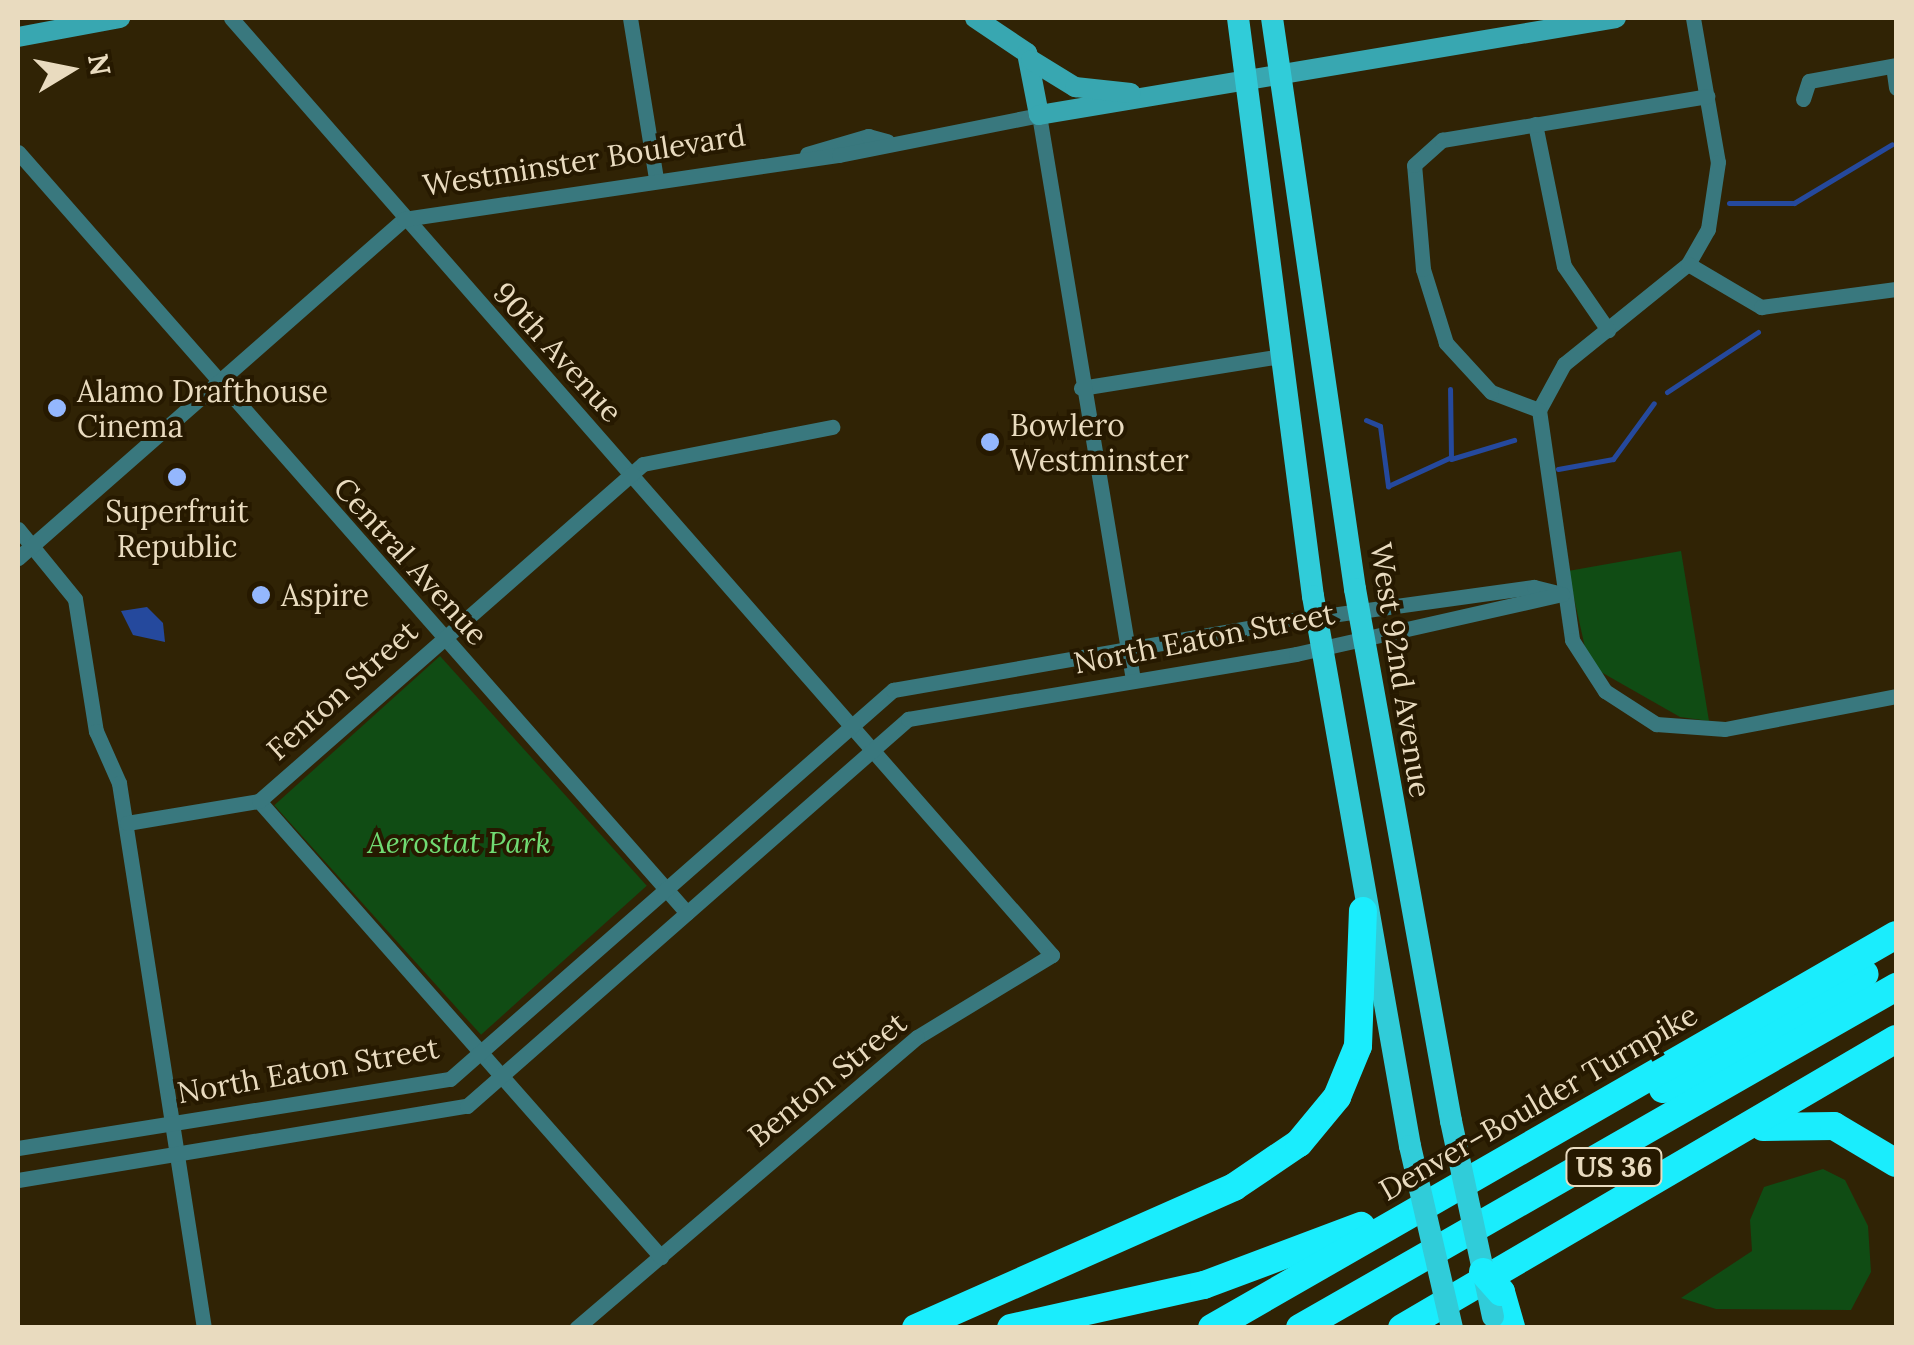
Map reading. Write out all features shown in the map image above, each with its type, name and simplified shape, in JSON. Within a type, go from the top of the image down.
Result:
[{"type":"highway","points":[[916,1328],[1234,1187],[1299,1144],[1336,1097],[1358,1046],[1363,911]]},
{"type":"highway","name":"Denver–Boulder Turnpike","points":[[1212,1328],[1896,934]]},
{"type":"highway","points":[[1244,1328],[1896,956]]},
{"type":"highway","points":[[1300,1328],[1896,988]]},
{"type":"highway","name":"US 36","points":[[1331,1328],[1896,1006]]},
{"type":"highway","points":[[1402,1328],[1742,1133],[1896,1039]]},
{"type":"highway","points":[[1742,1133],[1820,1123],[1896,1163]]},
{"type":"highway","points":[[1012,1328],[1267,1264],[1525,1147]]},
{"type":"main road","points":[[1238,18],[1280,356],[1363,911],[1410,1146],[1452,1328]]},
{"type":"main road","name":"West 92nd Avenue","points":[[1272,18],[1364,625],[1450,1122],[1497,1307]]},
{"type":"street","points":[[18,36],[120,18]]},
{"type":"street","name":"90th Avenue","points":[[232,18],[404,219],[872,744]]},
{"type":"street","points":[[630,18],[656,178]]},
{"type":"street","points":[[975,18],[1075,87],[1162,96]]},
{"type":"street","points":[[1039,116],[1282,78],[1616,18]]},
{"type":"street","points":[[1693,18],[1718,194],[1688,264],[1554,376],[1539,410],[1562,594],[1592,676],[1656,724],[1725,729],[1896,696]]},
{"type":"street","points":[[1031,60],[1133,680]]},
{"type":"street","points":[[1804,99],[1809,81],[1895,66],[1896,88]]},
{"type":"street","points":[[1539,410],[1491,392],[1446,343],[1423,269],[1414,164],[1442,140],[1706,96]]},
{"type":"street","name":"Westminster Boulevard","points":[[18,558],[34,548],[404,219],[807,154],[868,136],[887,141],[1039,116]]},
{"type":"street","points":[[1535,124],[1564,266],[1608,330]]},
{"type":"street","name":"Central Avenue","points":[[18,152],[687,914]]},
{"type":"street","points":[[1688,264],[1761,306],[1896,289]]},
{"type":"street","points":[[1082,388],[1280,356]]},
{"type":"street","name":"Fenton Street","points":[[128,823],[259,801],[630,474],[661,456],[832,427]]},
{"type":"street","points":[[18,530],[74,599],[96,732],[128,823],[181,1152],[204,1328]]},
{"type":"street","name":"North Eaton Street","points":[[18,1148],[441,1082],[665,887],[848,720],[905,687],[1128,645],[1319,632],[1534,588],[1562,594]]},
{"type":"street","name":"North Eaton Street","points":[[18,1180],[448,1112],[500,1078],[872,744],[908,720],[1133,680],[1319,632]]},
{"type":"street","name":"Benton Street","points":[[576,1328],[917,1038],[1052,955],[872,744]]},
{"type":"street","points":[[259,801],[660,1257]]},
{"type":"green space","points":[[1681,551],[1709,721],[1680,717],[1601,672],[1586,652],[1568,571]]},
{"type":"green space","name":"Aerostat Park","points":[[440,656],[647,886],[481,1035],[274,805]]},
{"type":"green space","points":[[1823,1169],[1845,1180],[1868,1226],[1871,1272],[1851,1310],[1716,1309],[1681,1298],[1752,1251],[1750,1220],[1764,1187]]},
{"type":"water","points":[[147,607],[163,623],[165,642],[133,635],[121,611]]},
{"type":"waterway","points":[[1729,203],[1794,203],[1892,144]]},
{"type":"waterway","points":[[1667,392],[1758,332]]},
{"type":"waterway","points":[[1366,420],[1380,426],[1388,486],[1451,457],[1450,389]]},
{"type":"waterway","points":[[1558,469],[1613,459],[1654,403]]},
{"type":"waterway","points":[[1451,459],[1514,440]]},
{"type":"place","name":"Alamo Drafthouse Cinema","points":[[57,408]]},
{"type":"place","name":"Bowlero Westminster","points":[[990,442]]},
{"type":"place","name":"Superfruit Republic","points":[[177,477]]},
{"type":"place","name":"Aspire","points":[[261,595]]}]
